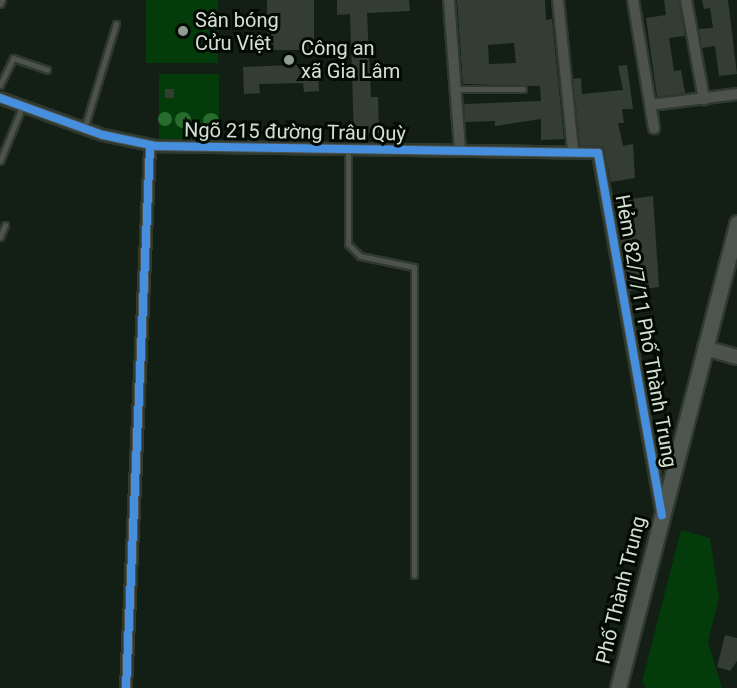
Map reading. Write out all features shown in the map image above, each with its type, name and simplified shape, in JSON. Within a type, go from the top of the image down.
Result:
[{"type":"main road","name":"Phố Thành Trung","points":[[618,688],[737,223]]},
{"type":"street","points":[[449,0],[460,150]]},
{"type":"street","points":[[558,0],[573,151]]},
{"type":"street","points":[[633,0],[654,128]]},
{"type":"street","points":[[686,0],[704,99]]},
{"type":"street","points":[[651,105],[737,94]]},
{"type":"street","name":"Ngõ 215 đường Trâu Quỳ","points":[[0,98],[84,129],[150,146],[598,153]]},
{"type":"street","points":[[126,688],[150,146]]},
{"type":"street","name":"Hẻm 82/7/11 Phố Thành Trung","points":[[598,153],[662,515]]},
{"type":"street","points":[[705,348],[737,357]]},
{"type":"lane","points":[[84,129],[116,24]]},
{"type":"lane","points":[[0,85],[13,58],[46,70]]},
{"type":"lane","points":[[455,89],[523,89]]},
{"type":"lane","points":[[0,161],[22,107]]},
{"type":"lane","points":[[348,149],[348,244],[360,256],[414,267],[414,575]]},
{"type":"lane","points":[[0,237],[4,225]]},
{"type":"shaded area","name":"Sân bóng Cửu Việt","points":[[146,0],[218,0],[218,63],[146,63]]},
{"type":"shaded area","points":[[159,74],[219,74],[219,140],[159,140]]},
{"type":"shaded area","points":[[162,112],[168,112],[172,119],[168,126],[162,126],[158,122],[158,116]]},
{"type":"shaded area","points":[[180,112],[186,112],[191,120],[189,126],[180,128],[175,123],[175,117]]},
{"type":"shaded area","points":[[208,113],[214,113],[219,121],[217,127],[208,129],[203,124],[203,118]]},
{"type":"shaded area","points":[[681,530],[710,538],[719,597],[708,642],[722,688],[646,688],[642,682]]},
{"type":"building","points":[[267,0],[314,0],[314,50],[267,50]]},
{"type":"building","points":[[337,0],[409,0],[410,11],[367,13],[371,97],[378,97],[379,133],[354,134],[350,14],[337,15]]},
{"type":"building","points":[[457,0],[545,0],[546,20],[552,19],[564,139],[541,140],[541,119],[495,126],[495,121],[465,122],[464,104],[541,101],[540,86],[463,84]],"holes":[[[514,43],[516,63],[489,64],[488,45]]]},
{"type":"building","points":[[664,0],[679,0],[685,36],[669,38],[674,71],[681,70],[685,93],[657,97],[646,18],[666,15]]},
{"type":"building","points":[[702,0],[728,0],[737,74],[719,76],[715,46],[702,48],[699,29],[713,28],[710,8],[704,9]]},
{"type":"building","points":[[318,64],[319,91],[304,92],[303,83],[259,84],[260,93],[244,94],[243,67]]},
{"type":"building","points":[[627,65],[633,109],[622,109],[624,123],[618,123],[623,146],[633,144],[635,178],[611,182],[604,148],[580,145],[573,79],[581,78],[582,94],[623,90],[618,66]]},
{"type":"building","points":[[165,89],[174,89],[174,98],[165,98]]},
{"type":"building","points":[[653,196],[659,287],[630,291],[614,201]]},
{"type":"building","points":[[725,635],[737,638],[737,661],[730,671],[717,667]]},
{"type":"cycle path","points":[[0,98],[103,135],[155,146],[598,153],[662,515]]},
{"type":"cycle path","points":[[126,688],[150,146]]},
{"type":"place","name":"Sân bóng Cửu Việt","points":[[183,31]]},
{"type":"place","name":"Công an xã Gia Lâm","points":[[289,60]]}]
